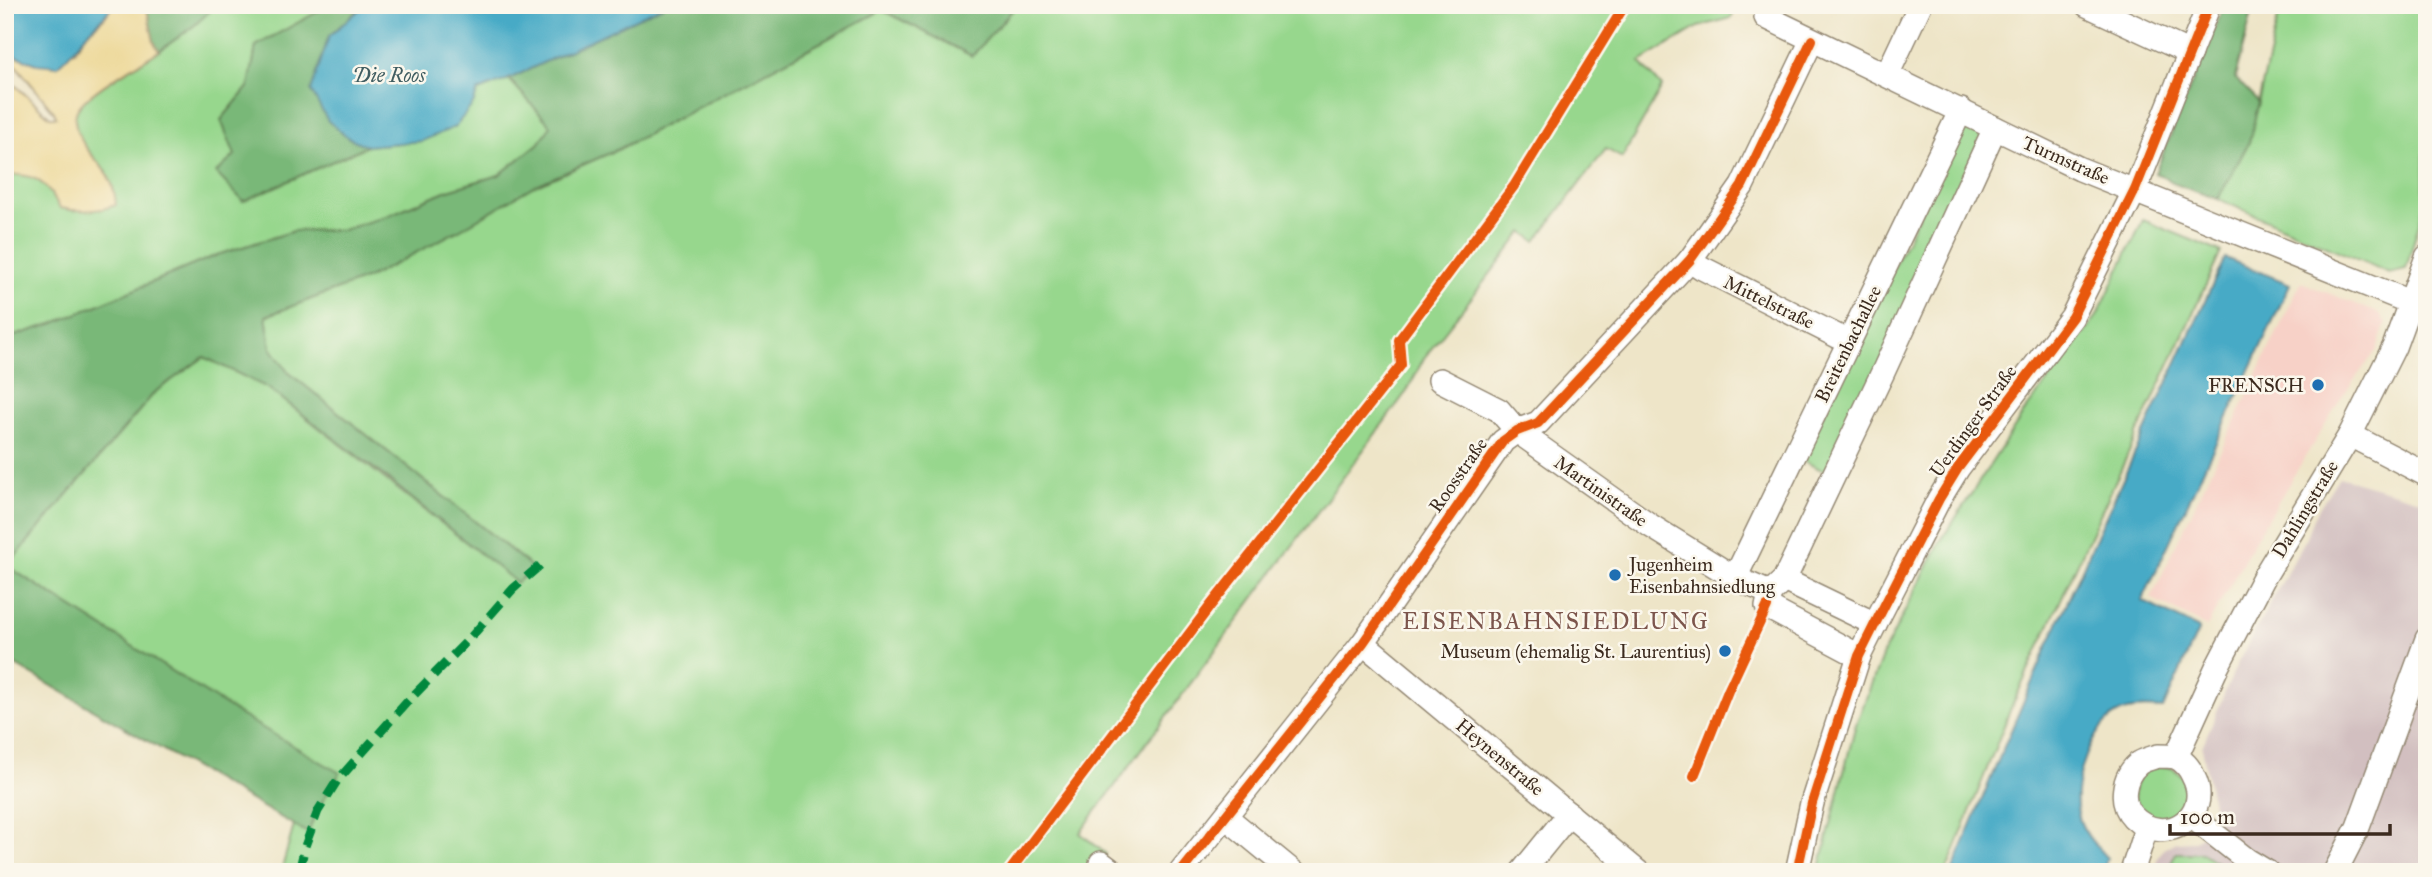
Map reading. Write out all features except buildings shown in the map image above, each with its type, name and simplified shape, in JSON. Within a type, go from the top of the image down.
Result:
[{"type":"street","points":[[1887,75],[1920,5]]},
{"type":"street","points":[[2087,5],[2190,53]]},
{"type":"street","name":"Uerdinger Straße","points":[[1797,872],[1812,803],[1860,656],[1875,624],[1939,499],[1958,468],[2071,317],[2135,190],[2209,5]]},
{"type":"street","name":"Turmstraße","points":[[1766,17],[2080,169],[2412,303]]},
{"type":"street","name":"Roosstraße","points":[[1181,872],[1363,643],[1503,441],[1517,431],[1538,423],[1690,260],[1742,186],[1812,40]]},
{"type":"street","name":"Breitenbachallee","points":[[1735,578],[1961,110]]},
{"type":"street","points":[[1774,593],[1884,370],[1995,128]]},
{"type":"street","name":"Dahlingstraße","points":[[2176,757],[2217,667],[2264,577],[2350,435],[2394,347],[2427,257]]},
{"type":"street","name":"Mittelstraße","points":[[1690,260],[1850,342]]},
{"type":"street","name":"Martinistraße","points":[[1440,380],[1499,410],[1517,431],[1651,526],[1735,578],[1875,624]]},
{"type":"street","points":[[2350,435],[2427,475]]},
{"type":"street","name":"Martinistraße","points":[[1774,593],[1860,656]]},
{"type":"street","points":[[2335,872],[2358,827],[2427,639]]},
{"type":"street","name":"Heynenstraße","points":[[1363,643],[1638,872]]},
{"type":"street","points":[[2158,756],[2176,757],[2189,768],[2197,782],[2199,795],[2191,816],[2176,828],[2161,831],[2146,828],[2131,815],[2124,797],[2126,780],[2139,764],[2158,756]]},
{"type":"street","points":[[1521,872],[1569,814]]},
{"type":"street","points":[[2191,816],[2247,860],[2267,872]]},
{"type":"street","points":[[1226,817],[1293,872]]},
{"type":"street","points":[[2132,872],[2146,828]]},
{"type":"shaded area","points":[[2301,282],[2380,314],[2386,323],[2376,351],[2343,395],[2257,536],[2207,627],[2151,598]]},
{"type":"shaded area","points":[[2339,477],[2427,502],[2427,872],[2153,872],[2159,855],[2166,847],[2176,842],[2195,841],[2209,830],[2215,817],[2202,747],[2236,666],[2304,542],[2314,516]]},
{"type":"green space","points":[[146,5],[216,5],[195,25],[159,51],[154,42]]},
{"type":"green space","points":[[216,5],[330,5],[256,46],[250,86],[221,120],[235,155],[243,201],[367,146],[422,141],[473,104],[478,91],[509,79],[552,126],[538,144],[499,175],[445,191],[387,216],[342,230],[294,231],[217,255],[55,323],[5,339],[5,175],[32,177],[50,191],[61,208],[75,211],[107,172],[84,145],[76,129],[76,113],[80,105],[101,88],[176,39]]},
{"type":"green space","points":[[330,5],[354,5],[359,9],[329,36],[311,91],[349,138],[367,146],[243,201],[216,173],[235,155],[221,120],[249,86],[256,46]]},
{"type":"green space","points":[[665,5],[1017,5],[972,56],[882,10],[619,149],[532,187],[459,230],[370,277],[266,316],[271,348],[288,372],[533,568],[517,583],[388,479],[268,388],[204,357],[155,392],[7,566],[237,713],[340,773],[317,810],[308,833],[5,659],[5,339],[55,323],[217,255],[294,231],[343,230],[387,216],[445,191],[499,175],[538,144],[551,126],[509,79]]},
{"type":"green space","points":[[1017,5],[1737,5],[1731,18],[1698,27],[1640,62],[1662,87],[1622,158],[1606,149],[1536,241],[1523,232],[1424,358],[1407,391],[1080,833],[1106,854],[1094,872],[281,872],[294,825],[308,833],[317,810],[339,773],[237,713],[7,566],[155,392],[204,357],[268,388],[517,582],[532,567],[288,372],[271,348],[266,316],[370,277],[459,230],[532,187],[619,149],[882,10],[972,56]]},
{"type":"green space","points":[[2224,5],[2254,5],[2235,78],[2259,102],[2249,142],[2218,199],[2180,186],[2155,173]]},
{"type":"green space","points":[[2281,5],[2427,5],[2424,206],[2406,269],[2389,273],[2218,199],[2249,142]]},
{"type":"green space","points":[[1964,121],[1989,134],[1828,473],[1801,460]]},
{"type":"green space","points":[[2143,220],[2221,252],[2011,708],[1946,872],[1819,872],[1855,727],[1883,654],[1940,542],[2025,411],[2097,316]]},
{"type":"green space","points":[[2161,766],[2180,774],[2188,793],[2180,812],[2161,820],[2142,812],[2134,793],[2142,774]]},
{"type":"green space","points":[[2176,853],[2203,853],[2230,872],[2167,872]]},
{"type":"sand","points":[[113,5],[146,5],[154,42],[159,51],[100,88],[88,97],[76,113],[78,134],[108,176],[116,205],[89,211],[60,208],[39,181],[32,177],[5,175],[5,79],[50,117],[56,117],[5,52],[37,64],[75,51],[86,34],[105,17]]},
{"type":"water","points":[[5,5],[113,5],[57,66],[37,64],[5,52]]},
{"type":"water","name":"Die Roos","points":[[365,5],[665,5],[478,91],[473,104],[455,127],[422,141],[367,146],[349,138],[328,121],[311,91],[329,36]]},
{"type":"water","points":[[2225,258],[2290,284],[2142,601],[2199,629],[2163,709],[2130,710],[2111,718],[2096,736],[2084,762],[2078,789],[2078,813],[2085,832],[2107,858],[2103,872],[1952,872],[2119,487]]},
{"type":"marked path","points":[[299,872],[318,811],[337,781],[513,589],[546,560]]},
{"type":"cycle path","points":[[1009,872],[1211,605],[1401,365],[1399,340],[1514,186],[1625,5]]},
{"type":"cycle path","points":[[1797,872],[1812,803],[1859,656],[1939,499],[1958,468],[2072,317],[2135,190],[2209,5]]},
{"type":"cycle path","points":[[1181,872],[1363,643],[1503,441],[1517,431],[1538,423],[1690,260],[1742,186],[1812,40]]},
{"type":"cycle path","points":[[1694,776],[1728,691],[1767,607]]},
{"type":"place","name":"FRENSCH","points":[[2318,385]]},
{"type":"place","name":"Jugenheim Eisenbahnsiedlung","points":[[1615,575]]},
{"type":"place","name":"Museum (ehemalig St. Laurentius)","points":[[1725,651]]},
{"type":"district","name":"EISENBAHNSIEDLUNG","points":[[1556,621]]}]
